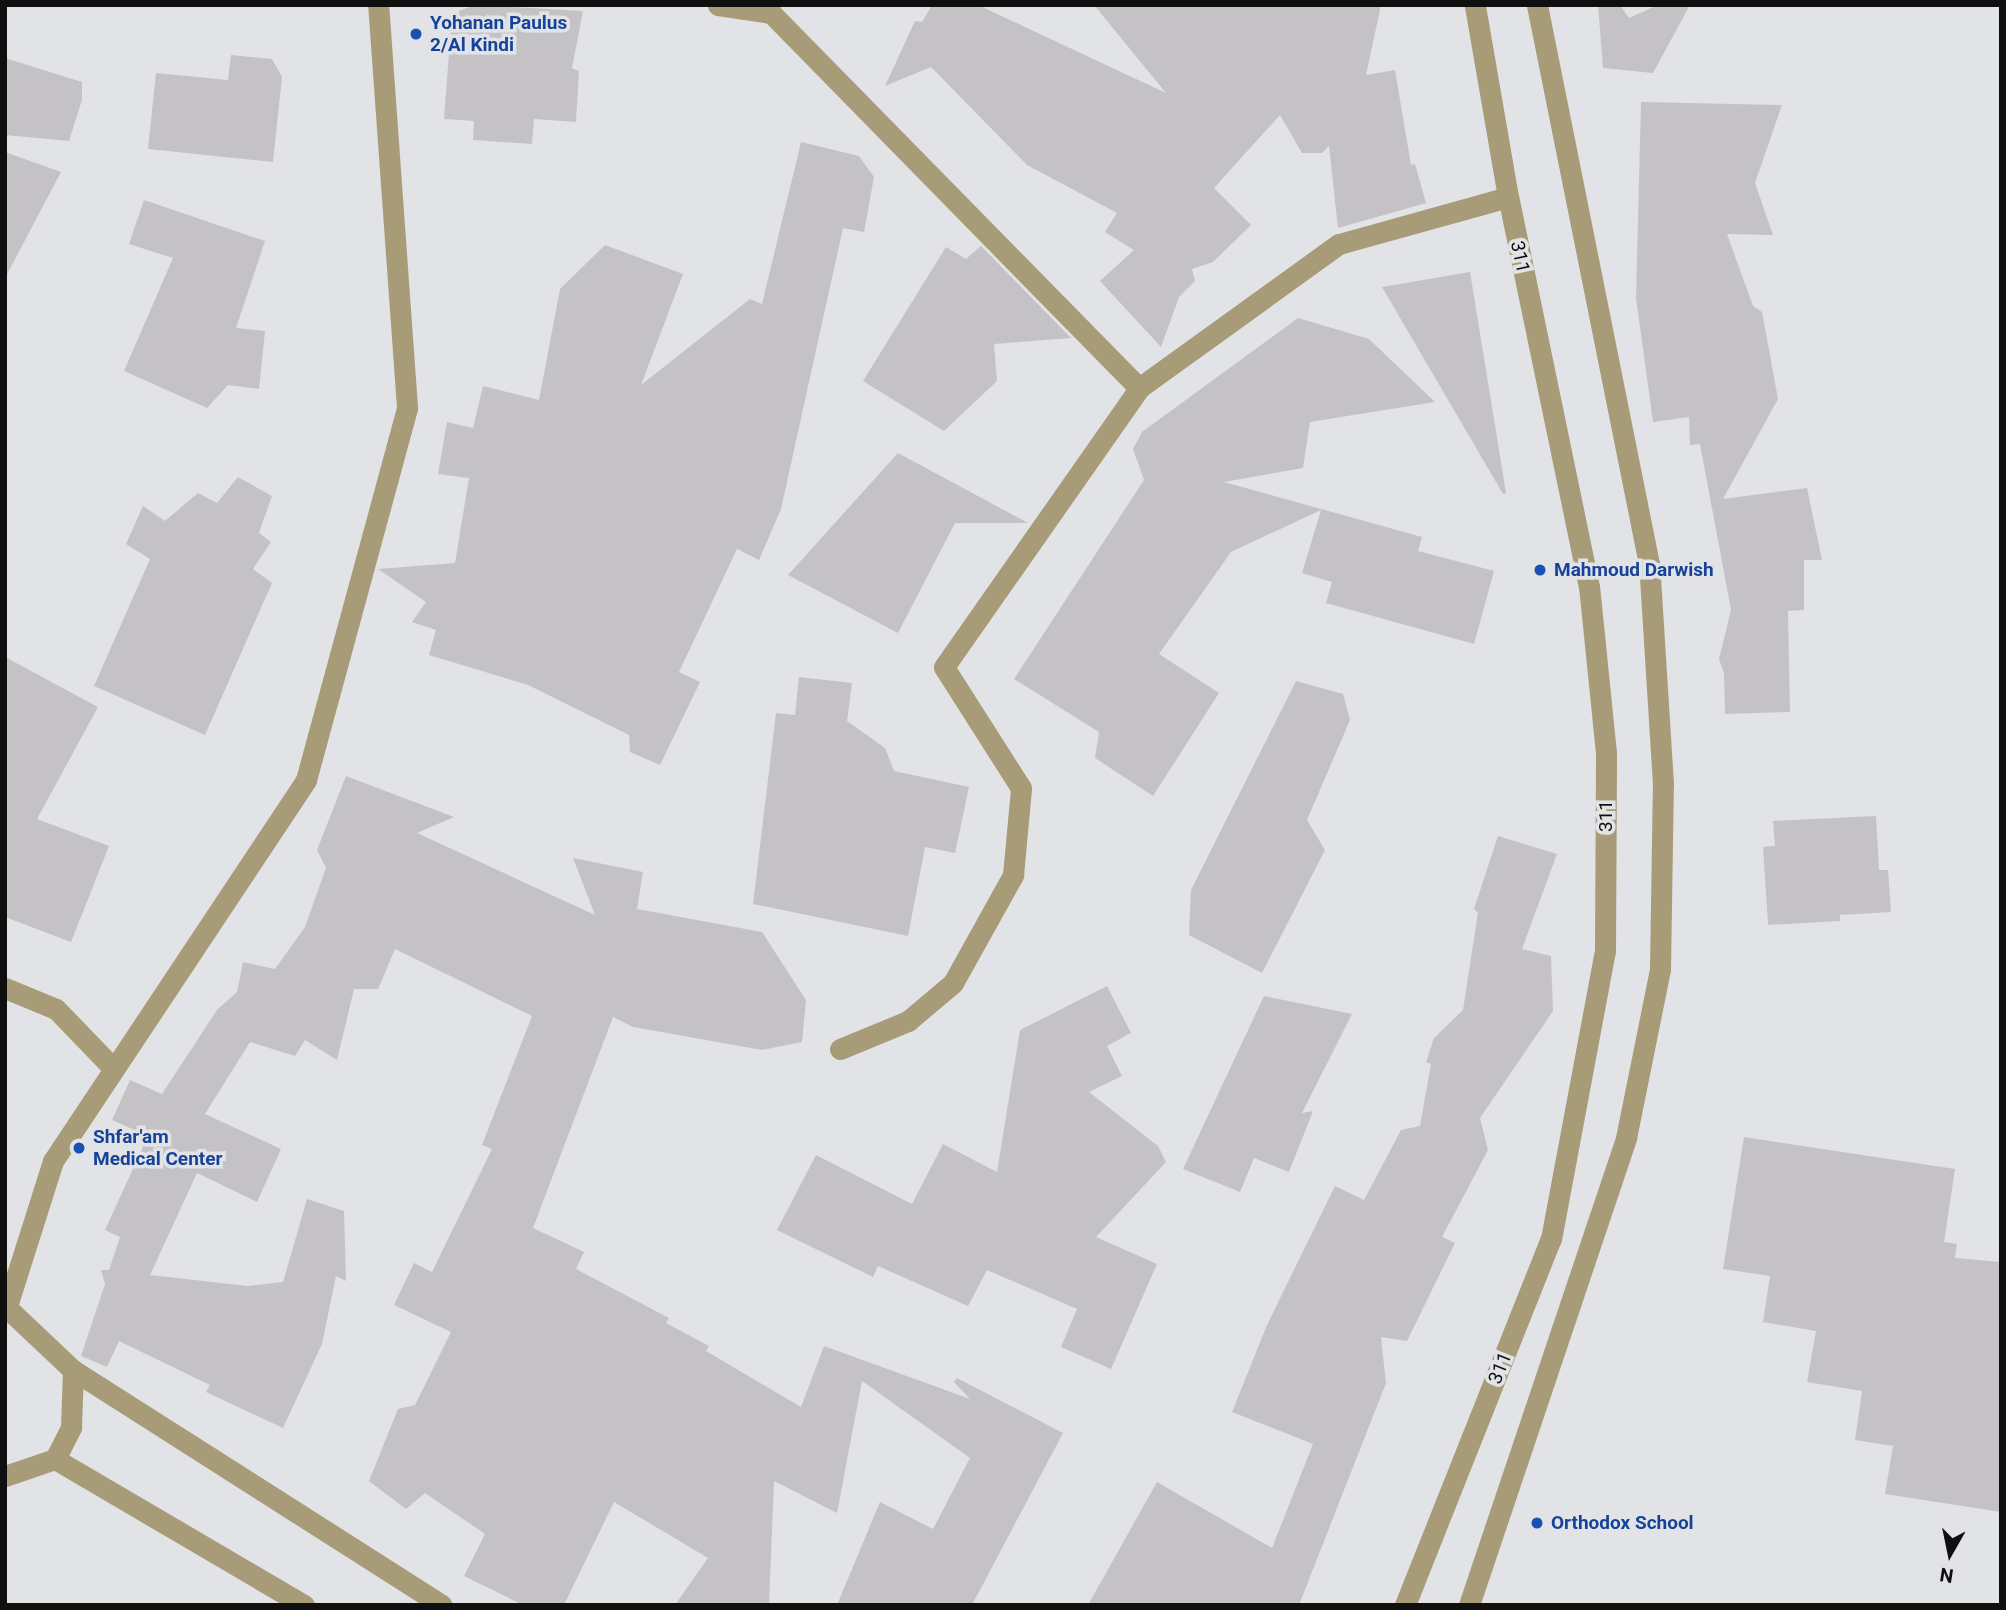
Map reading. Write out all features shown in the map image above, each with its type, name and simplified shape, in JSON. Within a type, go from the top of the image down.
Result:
[{"type":"street","points":[[378,5],[407,407],[306,780],[53,1161],[6,1306],[73,1370],[442,1605]]},
{"type":"street","points":[[718,5],[771,13],[1139,388]]},
{"type":"street","name":"311","points":[[1405,1605],[1552,1239],[1605,951],[1606,753],[1589,587],[1508,197],[1475,5]]},
{"type":"street","points":[[1469,1605],[1626,1138],[1660,969],[1663,784],[1649,564],[1537,5]]},
{"type":"street","points":[[840,1049],[908,1021],[953,983],[1013,875],[1021,788],[944,667],[1139,388],[1339,244],[1508,197]]},
{"type":"street","points":[[5,988],[56,1009],[113,1068]]},
{"type":"street","points":[[5,1476],[55,1459],[71,1427],[73,1370]]},
{"type":"street","points":[[55,1459],[304,1605]]},
{"type":"building","points":[[474,5],[583,11],[572,68],[579,71],[576,122],[534,119],[532,144],[473,140],[474,121],[444,119],[452,14]]},
{"type":"building","points":[[932,5],[978,5],[1166,93],[1094,5],[1381,5],[1366,75],[1395,70],[1411,165],[1415,164],[1426,203],[1338,228],[1329,146],[1322,153],[1302,153],[1280,115],[1214,188],[1251,225],[1213,262],[1192,269],[1195,281],[1179,297],[1161,347],[1100,281],[1134,250],[1105,232],[1117,213],[1027,165],[931,67],[885,86],[915,21],[922,22]]},
{"type":"building","points":[[1598,5],[1620,5],[1629,18],[1658,5],[1690,5],[1653,73],[1603,68]]},
{"type":"building","points":[[231,55],[272,59],[282,77],[273,162],[148,149],[156,73],[228,80]]},
{"type":"building","points":[[5,58],[82,82],[82,100],[69,141],[5,135]]},
{"type":"building","points":[[1641,102],[1782,105],[1755,183],[1773,235],[1727,234],[1753,306],[1762,312],[1778,399],[1723,499],[1807,488],[1822,560],[1804,560],[1804,610],[1788,611],[1790,712],[1725,714],[1724,673],[1719,659],[1731,610],[1700,444],[1690,445],[1689,417],[1653,422],[1636,298]]},
{"type":"building","points":[[801,142],[859,156],[874,177],[864,232],[843,228],[781,509],[759,560],[737,549],[679,672],[700,682],[660,765],[630,752],[629,735],[528,685],[429,655],[436,630],[412,622],[426,602],[378,569],[455,563],[469,478],[438,474],[447,422],[473,428],[483,386],[539,400],[560,289],[605,245],[683,274],[641,385],[750,299],[762,304]]},
{"type":"building","points":[[5,152],[61,172],[5,278]]},
{"type":"building","points":[[144,200],[265,241],[236,328],[265,331],[259,389],[228,385],[207,408],[124,371],[173,258],[129,244]]},
{"type":"building","points":[[981,246],[1071,338],[994,344],[997,381],[944,431],[863,381],[946,247],[966,259]]},
{"type":"building","points":[[1470,272],[1506,493],[1503,494],[1382,287]]},
{"type":"building","points":[[1298,318],[1369,339],[1435,402],[1310,422],[1303,468],[1224,482],[1422,537],[1418,551],[1494,571],[1474,644],[1326,603],[1332,582],[1302,573],[1321,510],[1231,552],[1159,654],[1219,693],[1153,796],[1095,758],[1099,732],[1014,679],[1144,480],[1133,449],[1142,432]]},
{"type":"building","points":[[898,453],[1028,523],[955,523],[898,633],[788,575]]},
{"type":"building","points":[[238,477],[272,496],[259,533],[271,542],[253,569],[272,583],[205,735],[94,686],[150,559],[126,544],[143,506],[165,521],[198,493],[217,503]]},
{"type":"building","points":[[5,657],[98,707],[37,819],[109,846],[71,942],[5,917]]},
{"type":"building","points":[[799,677],[852,683],[847,721],[885,748],[894,771],[969,787],[955,853],[925,847],[908,936],[753,904],[776,713],[795,715]]},
{"type":"building","points":[[1296,681],[1343,694],[1350,720],[1307,820],[1325,850],[1262,973],[1189,935],[1191,890]]},
{"type":"building","points":[[346,776],[454,817],[417,833],[595,915],[573,858],[643,872],[637,909],[762,932],[806,1000],[802,1042],[762,1050],[633,1027],[613,1017],[533,1228],[584,1252],[576,1269],[669,1318],[666,1323],[709,1346],[706,1351],[801,1407],[824,1346],[970,1399],[954,1382],[957,1378],[1063,1433],[972,1605],[837,1605],[880,1502],[933,1529],[970,1458],[862,1381],[837,1513],[774,1481],[769,1605],[675,1605],[708,1558],[614,1502],[564,1605],[523,1605],[464,1576],[485,1534],[425,1493],[406,1509],[369,1481],[398,1409],[415,1405],[451,1332],[394,1305],[414,1263],[432,1272],[492,1149],[482,1145],[532,1016],[395,949],[378,989],[354,989],[337,1060],[305,1040],[295,1056],[250,1042],[205,1114],[281,1149],[257,1202],[197,1173],[150,1275],[248,1286],[283,1282],[307,1199],[344,1211],[346,1281],[336,1276],[322,1344],[283,1428],[206,1392],[210,1385],[119,1341],[107,1367],[81,1356],[105,1284],[101,1270],[109,1270],[120,1237],[105,1230],[148,1136],[112,1120],[130,1080],[162,1094],[217,1010],[237,992],[243,962],[275,969],[305,927],[326,868],[317,850]]},
{"type":"building","points":[[1876,816],[1879,870],[1888,870],[1891,912],[1840,915],[1840,921],[1768,925],[1763,847],[1775,846],[1773,821]]},
{"type":"building","points":[[1498,836],[1557,854],[1522,949],[1551,956],[1553,1011],[1480,1118],[1488,1150],[1442,1237],[1455,1243],[1407,1341],[1381,1337],[1386,1383],[1299,1605],[1088,1605],[1157,1482],[1272,1548],[1313,1444],[1232,1412],[1267,1325],[1335,1186],[1364,1200],[1401,1130],[1420,1126],[1431,1064],[1426,1062],[1434,1038],[1463,1010],[1478,913],[1474,909]]},
{"type":"building","points":[[1107,986],[1131,1033],[1107,1046],[1122,1076],[1089,1092],[1158,1146],[1166,1162],[1096,1237],[1157,1264],[1111,1369],[1061,1347],[1077,1309],[987,1270],[968,1306],[878,1266],[873,1277],[777,1230],[816,1155],[912,1204],[943,1144],[997,1172],[1020,1030]]},
{"type":"building","points":[[1264,996],[1352,1014],[1302,1113],[1313,1111],[1289,1172],[1254,1158],[1240,1192],[1183,1169]]},
{"type":"building","points":[[1744,1137],[1955,1169],[1944,1242],[1957,1244],[1955,1258],[2001,1262],[2001,1512],[1885,1494],[1893,1446],[1855,1440],[1862,1391],[1807,1382],[1816,1331],[1763,1322],[1770,1276],[1723,1269]]},
{"type":"place","name":"Yohanan Paulus 2/Al Kindi","points":[[416,34]]},
{"type":"place","name":"Mahmoud Darwish","points":[[1540,570]]},
{"type":"place","name":"Shfar'am Medical Center","points":[[79,1148]]},
{"type":"place","name":"Orthodox School","points":[[1537,1523]]}]
